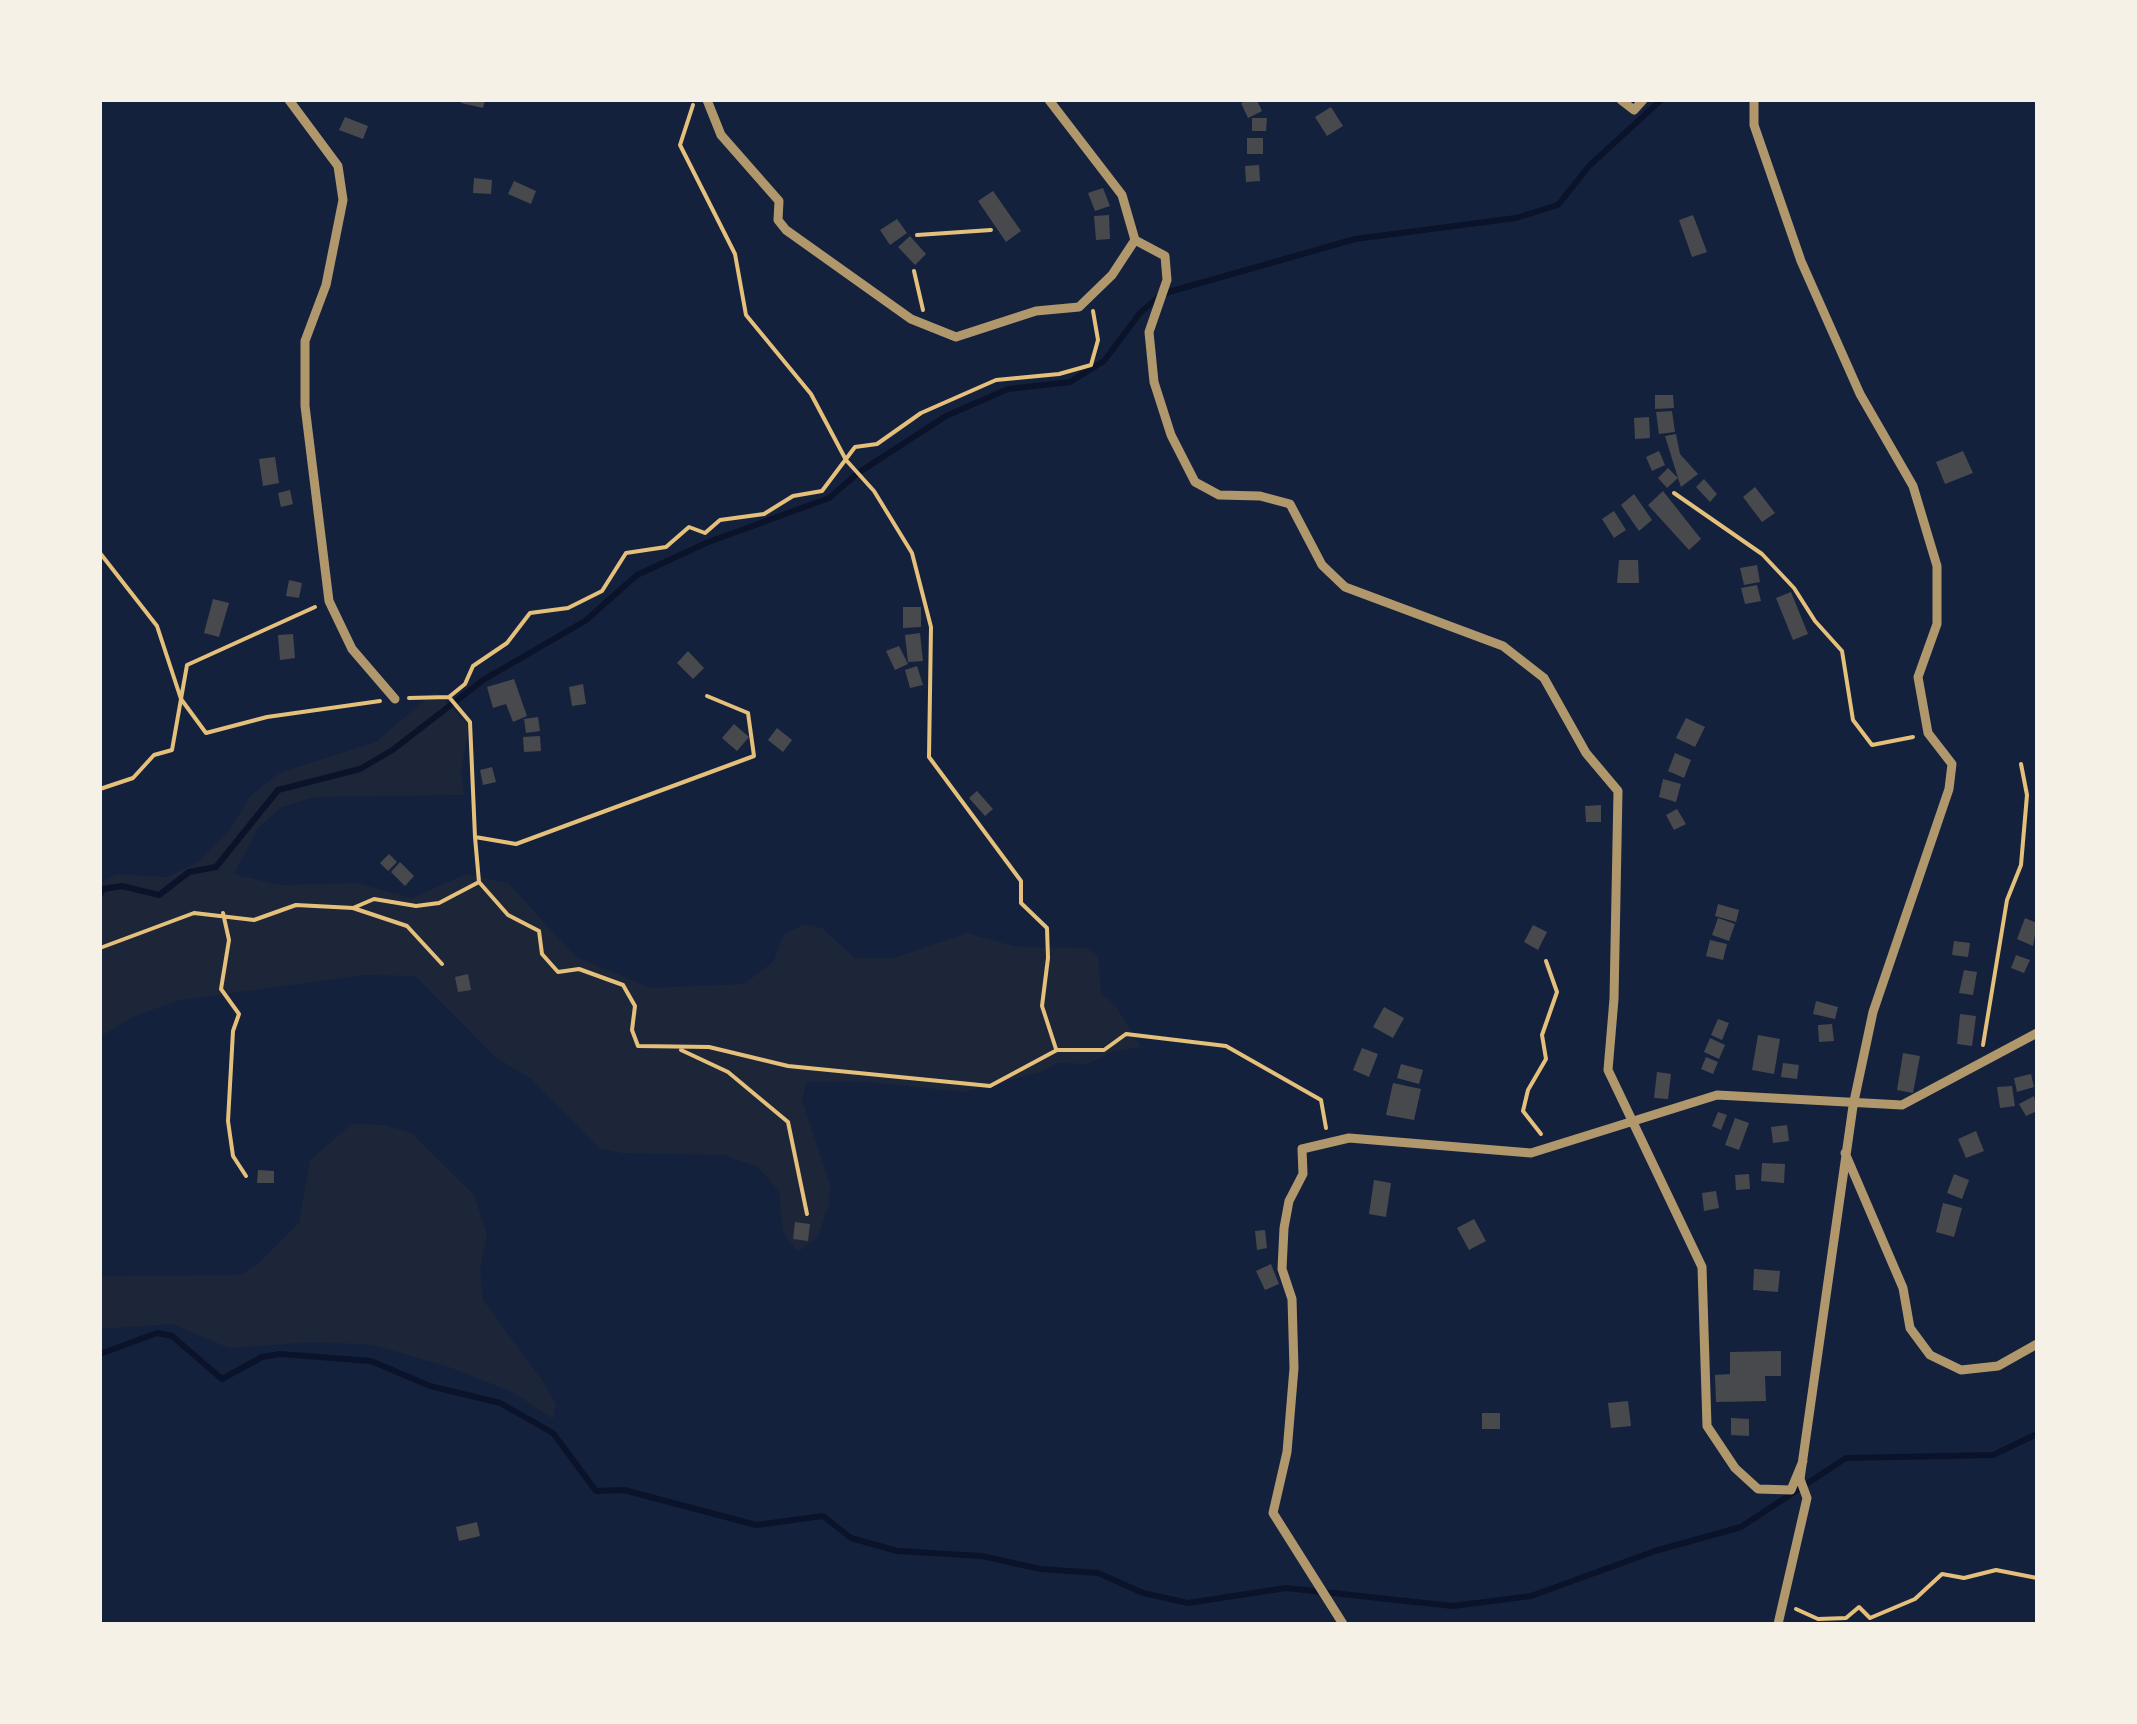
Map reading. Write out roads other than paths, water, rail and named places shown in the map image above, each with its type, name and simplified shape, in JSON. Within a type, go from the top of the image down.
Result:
[{"type":"street","points":[[289,100],[338,166],[343,200],[326,285],[305,341],[305,406],[329,601],[352,649],[395,698]]},
{"type":"street","points":[[707,100],[721,135],[779,201],[778,220],[786,230],[910,318],[956,337],[1036,311],[1079,308],[1112,275],[1135,240]]},
{"type":"street","points":[[1048,100],[1122,196],[1135,240],[1166,256],[1168,280],[1150,332],[1154,382],[1170,434],[1195,482],[1220,495],[1260,496],[1290,504],[1322,565],[1344,587],[1504,646],[1544,678],[1586,753],[1618,791],[1614,998],[1608,1070],[1702,1267],[1707,1426],[1736,1468],[1758,1489],[1791,1490],[1803,1461]]},
{"type":"street","points":[[1621,100],[1634,110],[1644,100]]},
{"type":"street","points":[[1754,100],[1754,126],[1801,260],[1860,394],[1913,486],[1938,566],[1937,624],[1918,677],[1928,732],[1952,764],[1950,789],[1873,1012],[1852,1106],[1800,1479],[1807,1498],[1778,1624]]},
{"type":"street","points":[[1343,1624],[1274,1513],[1287,1452],[1294,1368],[1292,1299],[1282,1269],[1289,1201],[1302,1174],[1302,1149],[1349,1138],[1531,1154],[1717,1095],[1902,1106],[2037,1033]]},
{"type":"street","points":[[1845,1153],[1903,1288],[1910,1328],[1930,1356],[1961,1370],[1998,1366],[2037,1344]]},
{"type":"waterway","points":[[100,895],[103,889],[122,886],[159,895],[189,872],[216,867],[278,790],[360,769],[391,751],[483,680],[585,621],[637,575],[706,543],[829,498],[858,473],[946,416],[1008,389],[1070,382],[1104,361],[1140,313],[1162,294],[1355,239],[1516,218],[1558,205],[1589,166],[1661,100]]},
{"type":"waterway","points":[[100,1354],[157,1333],[172,1336],[222,1379],[262,1357],[280,1354],[371,1361],[430,1386],[500,1403],[553,1433],[596,1491],[624,1490],[756,1525],[823,1516],[851,1538],[897,1551],[982,1556],[1040,1569],[1098,1573],[1143,1593],[1188,1603],[1286,1588],[1453,1606],[1531,1596],[1655,1551],[1741,1527],[1846,1458],[1993,1455],[2037,1434]]}]
